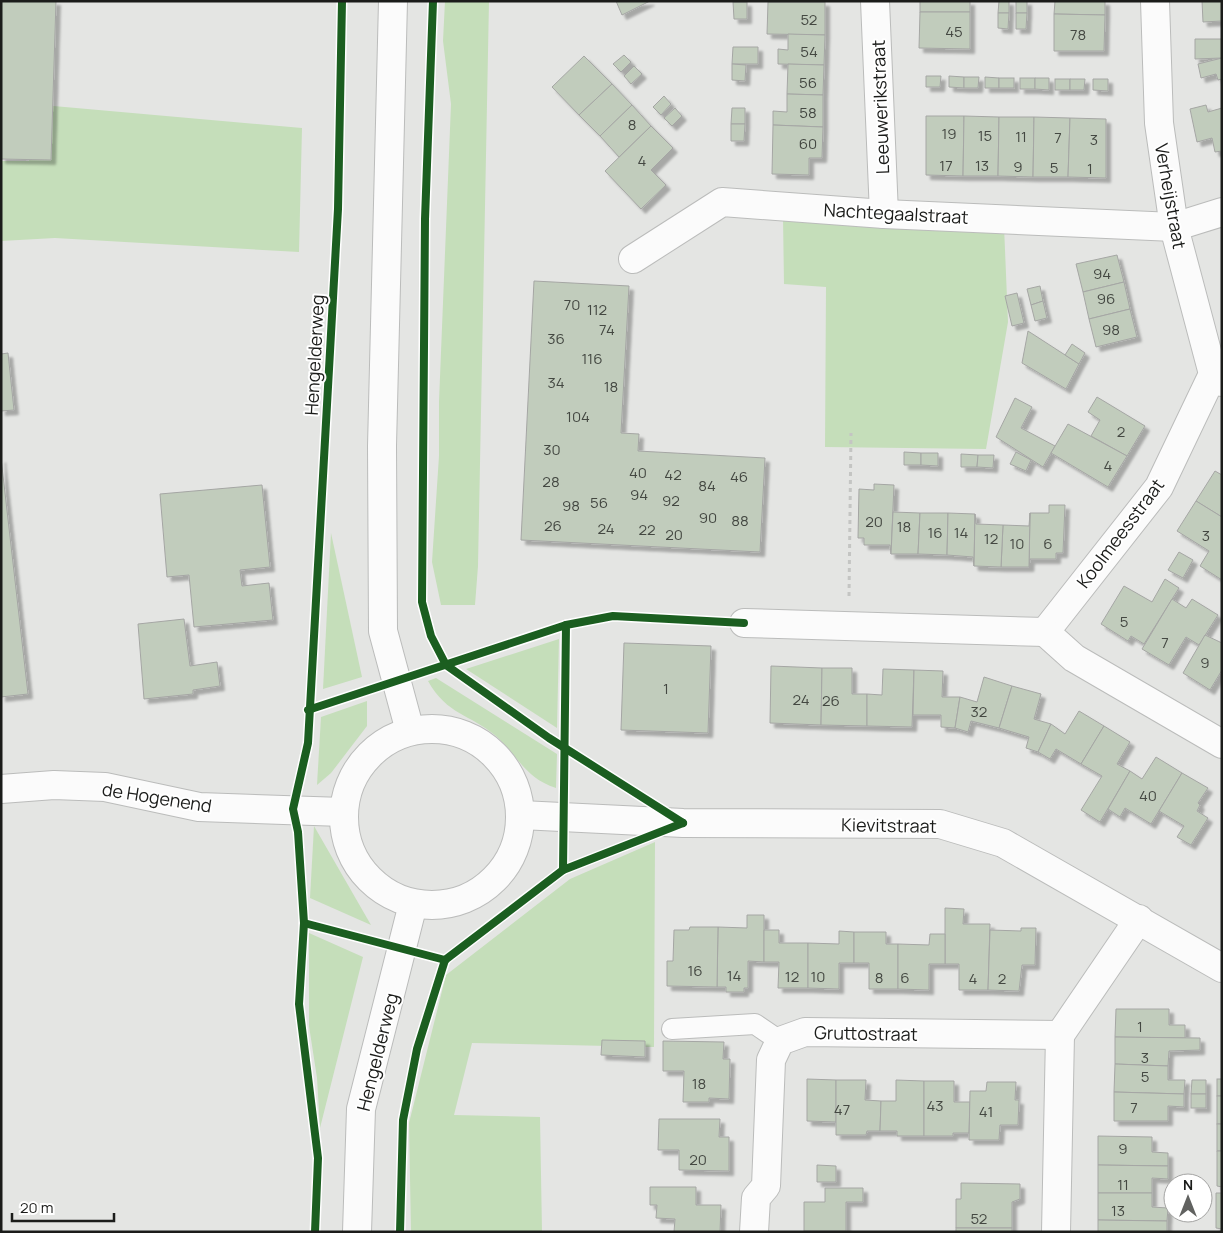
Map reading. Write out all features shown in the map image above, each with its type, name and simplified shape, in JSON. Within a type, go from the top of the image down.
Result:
[{"type":"street","points":[[393,1],[382,446],[383,630],[410,731]]},
{"type":"street","name":"Leeuwerikstraat","points":[[875,1],[884,214]]},
{"type":"street","name":"Verheijstraat","points":[[1155,1],[1159,122],[1174,227],[1217,378]]},
{"type":"street","name":"Nachtegaalstraat","points":[[633,259],[722,202],[884,214],[1174,227],[1222,212]]},
{"type":"street","name":"Koolmeesstraat","points":[[1044,632],[1159,487],[1217,378]]},
{"type":"street","points":[[744,623],[1044,632],[1074,658],[1222,744]]},
{"type":"street","points":[[437,728],[463,733],[486,746],[504,765],[517,789],[521,815],[518,841],[507,866],[489,886],[466,899],[440,905],[413,904],[383,890],[370,880],[354,861],[345,837],[343,812],[347,790],[357,770],[371,752],[389,739],[410,731],[437,728]]},
{"type":"street","name":"de Hogenend","points":[[1,789],[54,785],[105,787],[199,807],[343,812]]},
{"type":"street","name":"Kievitstraat","points":[[521,815],[683,823],[940,824],[1003,843],[1222,968]]},
{"type":"street","name":"Hengelderweg","points":[[357,1232],[361,1110],[413,904]]},
{"type":"street","points":[[1056,1232],[1060,1035],[1139,919]]},
{"type":"street","name":"Gruttostraat","points":[[780,1041],[805,1032],[1060,1035]]},
{"type":"street","points":[[754,1232],[756,1198],[766,1186],[771,1060],[780,1041]]},
{"type":"lane","points":[[672,1029],[755,1024],[780,1041]]},
{"type":"path","points":[[848,626],[851,434]]},
{"type":"green space","points":[[445,1],[489,1],[478,566],[475,605],[441,605],[432,562],[439,456],[439,402],[451,104],[443,41]]},
{"type":"green space","points":[[31,104],[302,128],[299,252],[55,238],[1,241],[1,161],[29,161]]},
{"type":"green space","points":[[783,217],[1004,226],[1008,322],[986,449],[825,447],[826,287],[784,284]]},
{"type":"green space","points":[[331,533],[362,677],[323,689]]},
{"type":"green space","points":[[559,639],[557,728],[466,669]]},
{"type":"green space","points":[[436,678],[557,754],[556,788],[545,784],[529,772],[496,736],[443,701],[428,681]]},
{"type":"green space","points":[[367,701],[367,726],[331,773],[317,785],[321,717]]},
{"type":"green space","points":[[314,826],[371,925],[310,898]]},
{"type":"green space","points":[[655,842],[654,1047],[472,1043],[454,1115],[540,1117],[542,1232],[411,1232],[409,1123],[446,975],[570,879]]},
{"type":"green space","points":[[309,933],[363,957],[320,1128],[317,1078],[309,1026]]},
{"type":"building","points":[[1,1],[56,1],[51,160],[1,159]]},
{"type":"building","points":[[616,1],[650,1],[622,15]]},
{"type":"building","points":[[920,1],[970,1],[970,12],[920,12]]},
{"type":"building","points":[[999,1],[1009,1],[1009,13],[998,13]]},
{"type":"building","points":[[1016,1],[1027,1],[1027,13],[1016,13]]},
{"type":"building","points":[[1055,1],[1105,1],[1105,15],[1054,14]]},
{"type":"building","points":[[1202,1],[1222,1],[1222,21],[1203,22]]},
{"type":"building","points":[[733,2],[747,2],[747,19],[734,19]]},
{"type":"building","points":[[768,2],[825,2],[825,35],[767,34]]},
{"type":"building","points":[[920,12],[970,12],[970,49],[919,48]]},
{"type":"building","points":[[998,13],[1009,13],[1008,29],[998,28]]},
{"type":"building","points":[[1016,13],[1027,13],[1026,29],[1016,29]]},
{"type":"building","points":[[1054,14],[1105,15],[1104,51],[1054,51]]},
{"type":"building","points":[[788,34],[825,35],[824,65],[778,64],[778,49],[788,50]]},
{"type":"building","points":[[1195,39],[1222,39],[1222,58],[1195,59]]},
{"type":"building","points":[[733,47],[758,47],[758,64],[732,64]]},
{"type":"building","points":[[624,55],[631,62],[621,72],[613,64]]},
{"type":"building","points":[[584,56],[612,84],[579,115],[552,87]]},
{"type":"building","points":[[1222,58],[1222,79],[1218,80],[1216,74],[1201,78],[1198,64]]},
{"type":"building","points":[[732,64],[746,65],[745,81],[732,80]]},
{"type":"building","points":[[788,64],[824,65],[823,95],[787,94]]},
{"type":"building","points":[[634,66],[642,74],[631,84],[624,76]]},
{"type":"building","points":[[926,76],[941,76],[940,87],[926,87]]},
{"type":"building","points":[[949,76],[964,77],[964,88],[949,87]]},
{"type":"building","points":[[964,77],[979,77],[978,88],[964,88]]},
{"type":"building","points":[[985,77],[999,78],[999,88],[985,88]]},
{"type":"building","points":[[999,78],[1014,78],[1014,88],[999,88]]},
{"type":"building","points":[[1020,78],[1035,78],[1035,89],[1020,89]]},
{"type":"building","points":[[1035,78],[1049,78],[1049,90],[1035,89]]},
{"type":"building","points":[[1055,79],[1070,79],[1070,90],[1055,90]]},
{"type":"building","points":[[1070,79],[1085,79],[1084,90],[1070,90]]},
{"type":"building","points":[[1093,79],[1108,79],[1108,91],[1093,90]]},
{"type":"building","points":[[612,84],[632,105],[600,136],[579,115]]},
{"type":"building","points":[[787,94],[823,95],[823,127],[773,125],[773,111],[787,112]]},
{"type":"building","points":[[664,96],[671,104],[661,115],[653,107]]},
{"type":"building","points":[[632,105],[651,126],[619,157],[600,136]]},
{"type":"building","points":[[1206,105],[1208,112],[1222,108],[1222,151],[1215,152],[1212,138],[1197,142],[1190,109]]},
{"type":"building","points":[[675,108],[682,116],[672,126],[664,118]]},
{"type":"building","points":[[732,108],[745,108],[745,124],[731,124]]},
{"type":"building","points":[[926,116],[964,116],[963,176],[926,175]]},
{"type":"building","points":[[964,116],[999,117],[998,176],[963,176]]},
{"type":"building","points":[[999,117],[1034,117],[1033,177],[998,176]]},
{"type":"building","points":[[1034,117],[1070,118],[1068,177],[1033,177]]},
{"type":"building","points":[[1070,118],[1106,119],[1106,178],[1068,177]]},
{"type":"building","points":[[731,124],[745,124],[744,141],[731,141]]},
{"type":"building","points":[[773,125],[823,127],[822,158],[809,158],[809,175],[772,174]]},
{"type":"building","points":[[651,126],[673,148],[651,170],[666,185],[641,209],[605,171]]},
{"type":"building","points":[[1117,255],[1124,282],[1083,292],[1076,264]]},
{"type":"building","points":[[534,281],[629,286],[621,433],[639,434],[638,451],[765,458],[760,552],[521,540]]},
{"type":"building","points":[[1124,282],[1130,309],[1089,319],[1083,292]]},
{"type":"building","points":[[1040,286],[1043,301],[1031,305],[1027,289]]},
{"type":"building","points":[[1017,293],[1024,323],[1012,326],[1005,296]]},
{"type":"building","points":[[1043,301],[1047,318],[1035,321],[1031,305]]},
{"type":"building","points":[[1130,309],[1137,337],[1096,347],[1089,319]]},
{"type":"building","points":[[1028,331],[1079,364],[1066,389],[1022,363]]},
{"type":"building","points":[[1072,344],[1085,353],[1079,364],[1065,355]]},
{"type":"building","points":[[8,353],[14,410],[1,411],[1,354]]},
{"type":"building","points":[[1097,397],[1145,426],[1127,456],[1091,436],[1100,420],[1088,412]]},
{"type":"building","points":[[1015,398],[1032,407],[1021,428],[1055,446],[1043,467],[996,437]]},
{"type":"building","points":[[1068,424],[1127,456],[1108,487],[1051,453]]},
{"type":"building","points":[[904,452],[921,453],[921,465],[904,465]]},
{"type":"building","points":[[1016,452],[1031,460],[1026,471],[1010,464]]},
{"type":"building","points":[[921,453],[938,453],[938,466],[921,465]]},
{"type":"building","points":[[961,454],[978,455],[977,467],[961,467]]},
{"type":"building","points":[[978,455],[994,455],[993,468],[977,467]]},
{"type":"building","points":[[1,458],[28,694],[1,697]]},
{"type":"building","points":[[1215,471],[1222,475],[1222,517],[1196,501]]},
{"type":"building","points":[[874,484],[894,485],[891,554],[890,545],[864,545],[864,538],[858,538],[859,489],[874,490]]},
{"type":"building","points":[[262,485],[270,567],[240,570],[242,586],[269,583],[273,620],[194,627],[189,575],[167,577],[160,494]]},
{"type":"building","points":[[1196,501],[1222,517],[1222,580],[1200,566],[1209,551],[1177,531]]},
{"type":"building","points":[[1049,505],[1065,505],[1063,553],[1056,553],[1056,559],[1030,559],[1029,567],[1030,513],[1049,513]]},
{"type":"building","points":[[893,512],[920,513],[918,554],[891,554]]},
{"type":"building","points":[[920,513],[948,513],[947,555],[918,554]]},
{"type":"building","points":[[948,513],[975,514],[974,566],[973,557],[947,555]]},
{"type":"building","points":[[1030,513],[1029,567],[1001,567],[1003,525],[1029,526]]},
{"type":"building","points":[[975,514],[976,524],[1003,525],[1001,567],[974,566]]},
{"type":"building","points":[[1179,552],[1193,560],[1183,578],[1168,570]]},
{"type":"building","points":[[1165,579],[1179,588],[1144,644],[1131,636],[1128,641],[1101,624],[1124,586],[1152,602]]},
{"type":"building","points":[[1172,599],[1186,608],[1192,599],[1218,615],[1199,645],[1186,637],[1169,665],[1142,649]]},
{"type":"building","points":[[184,619],[190,666],[217,662],[220,686],[193,690],[193,694],[144,699],[138,624]]},
{"type":"building","points":[[1205,635],[1222,643],[1222,670],[1210,690],[1183,673]]},
{"type":"building","points":[[624,643],[711,646],[708,733],[621,730]]},
{"type":"building","points":[[771,666],[822,668],[821,725],[770,723]]},
{"type":"building","points":[[822,668],[852,668],[852,694],[867,694],[867,726],[821,725]]},
{"type":"building","points":[[883,669],[914,670],[912,727],[867,726],[867,694],[882,695]]},
{"type":"building","points":[[914,670],[943,671],[942,697],[960,697],[955,728],[941,727],[941,715],[913,715]]},
{"type":"building","points":[[984,677],[1012,686],[999,728],[971,721],[968,732],[955,728],[960,697],[977,702]]},
{"type":"building","points":[[1012,686],[1041,694],[1034,719],[1051,724],[1038,752],[1026,748],[1029,737],[999,728]]},
{"type":"building","points":[[1079,711],[1104,726],[1081,764],[1056,749],[1050,759],[1038,752],[1051,724],[1065,734]]},
{"type":"building","points":[[1104,726],[1130,742],[1117,764],[1130,771],[1100,822],[1081,810],[1102,776],[1081,764]]},
{"type":"building","points":[[1156,757],[1182,773],[1151,824],[1125,808],[1120,817],[1108,809],[1130,771],[1142,779]]},
{"type":"building","points":[[1182,773],[1208,788],[1198,803],[1200,805],[1197,811],[1208,818],[1191,845],[1177,837],[1184,826],[1159,811]]},
{"type":"building","points":[[945,908],[964,909],[963,924],[990,924],[988,990],[959,990],[959,964],[945,964]]},
{"type":"building","points":[[747,915],[764,915],[764,962],[748,961],[748,988],[744,988],[744,992],[726,992],[726,987],[717,987],[718,927],[747,928]]},
{"type":"building","points":[[690,927],[718,927],[717,987],[667,986],[667,961],[673,961],[674,930],[689,930]]},
{"type":"building","points":[[1021,928],[1036,928],[1035,965],[1022,965],[1019,991],[988,990],[990,930],[1021,931]]},
{"type":"building","points":[[764,930],[779,930],[779,943],[808,943],[808,988],[778,988],[779,962],[764,962]]},
{"type":"building","points":[[839,931],[854,932],[854,963],[839,963],[839,989],[808,988],[808,943],[839,944]]},
{"type":"building","points":[[854,932],[886,932],[886,944],[898,944],[898,989],[869,989],[869,963],[854,963]]},
{"type":"building","points":[[930,934],[945,934],[945,964],[929,964],[929,990],[898,989],[898,944],[929,945]]},
{"type":"building","points":[[1116,1009],[1169,1009],[1169,1025],[1185,1025],[1185,1038],[1115,1037]]},
{"type":"building","points":[[1115,1037],[1200,1038],[1200,1050],[1169,1051],[1168,1066],[1115,1064]]},
{"type":"building","points":[[602,1040],[645,1041],[645,1057],[601,1055]]},
{"type":"building","points":[[663,1041],[724,1042],[723,1059],[730,1059],[729,1099],[709,1098],[709,1102],[683,1102],[684,1071],[663,1071]]},
{"type":"building","points":[[1115,1064],[1168,1066],[1168,1080],[1185,1080],[1184,1094],[1114,1092]]},
{"type":"building","points":[[807,1079],[836,1080],[836,1122],[807,1121]]},
{"type":"building","points":[[1217,1079],[1222,1079],[1222,1096],[1217,1096]]},
{"type":"building","points":[[836,1080],[866,1080],[865,1100],[881,1101],[880,1131],[867,1131],[866,1135],[836,1135]]},
{"type":"building","points":[[896,1080],[924,1081],[924,1136],[897,1136],[897,1131],[880,1131],[881,1101],[896,1101]]},
{"type":"building","points":[[1192,1080],[1206,1080],[1206,1094],[1191,1094]]},
{"type":"building","points":[[924,1081],[954,1081],[954,1102],[970,1102],[969,1133],[953,1133],[953,1136],[924,1136]]},
{"type":"building","points":[[987,1082],[1016,1082],[1015,1100],[1019,1100],[1018,1125],[1000,1125],[999,1140],[969,1140],[970,1091],[986,1091]]},
{"type":"building","points":[[1114,1092],[1184,1094],[1184,1107],[1168,1106],[1168,1121],[1114,1121]]},
{"type":"building","points":[[1191,1094],[1206,1094],[1206,1108],[1191,1108]]},
{"type":"building","points":[[1217,1096],[1222,1096],[1222,1124],[1217,1124]]},
{"type":"building","points":[[659,1119],[720,1119],[719,1137],[729,1137],[729,1171],[679,1170],[679,1150],[658,1150]]},
{"type":"building","points":[[1217,1124],[1222,1124],[1222,1151],[1217,1151]]},
{"type":"building","points":[[1098,1136],[1152,1137],[1152,1152],[1168,1153],[1168,1166],[1098,1165]]},
{"type":"building","points":[[1217,1151],[1222,1151],[1222,1187],[1217,1186]]},
{"type":"building","points":[[817,1165],[836,1166],[836,1182],[817,1182]]},
{"type":"building","points":[[1098,1165],[1168,1166],[1168,1173],[1163,1173],[1163,1179],[1152,1178],[1152,1193],[1098,1193]]},
{"type":"building","points":[[961,1183],[1020,1184],[1020,1199],[1012,1202],[1012,1228],[956,1228],[956,1199],[961,1199]]},
{"type":"building","points":[[650,1187],[696,1187],[696,1205],[721,1205],[720,1232],[674,1232],[675,1219],[656,1218],[657,1205],[650,1205]]},
{"type":"building","points":[[825,1188],[863,1188],[863,1202],[846,1202],[846,1231],[804,1231],[804,1202],[825,1202]]},
{"type":"building","points":[[1098,1193],[1152,1193],[1152,1207],[1163,1208],[1163,1221],[1098,1220]]},
{"type":"building","points":[[1216,1193],[1222,1193],[1222,1229],[1216,1228]]},
{"type":"building","points":[[1098,1220],[1163,1221],[1163,1223],[1167,1223],[1167,1232],[1098,1232]]},
{"type":"building","points":[[956,1228],[1012,1228],[1012,1232],[956,1232]]},
{"type":"cycle path","points":[[342,1],[338,209],[308,743],[293,809],[298,832],[304,923],[445,960]]},
{"type":"cycle path","points":[[433,1],[425,219],[422,602],[431,636],[446,665],[549,738],[683,823]]},
{"type":"cycle path","points":[[445,960],[563,870],[566,625],[613,616],[744,623]]},
{"type":"cycle path","points":[[308,710],[566,625]]},
{"type":"cycle path","points":[[563,870],[683,823]]},
{"type":"cycle path","points":[[304,923],[299,1004],[318,1158],[315,1232]]},
{"type":"cycle path","points":[[400,1232],[403,1120],[417,1049],[445,960]]}]
